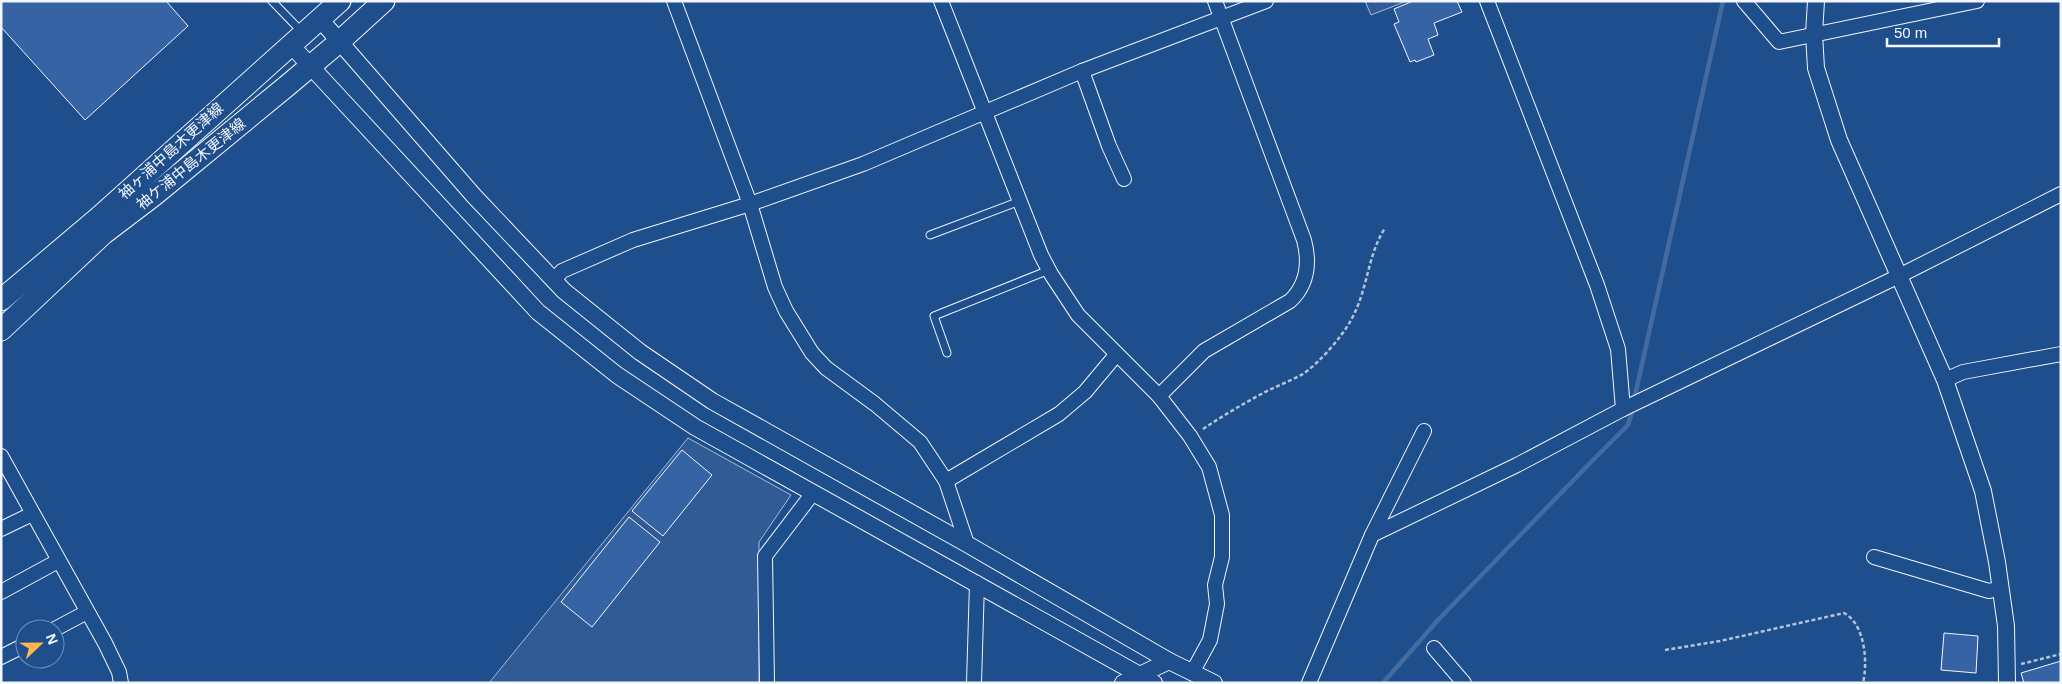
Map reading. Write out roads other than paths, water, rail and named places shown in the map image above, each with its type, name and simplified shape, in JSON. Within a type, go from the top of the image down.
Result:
[{"type":"main road","name":"袖ヶ浦中島木更津線","points":[[1,300],[98,218],[340,1]]},
{"type":"main road","name":"袖ケ浦中島木更津線","points":[[5,318],[103,234],[153,196],[339,42],[384,1]]},
{"type":"street","points":[[674,1],[750,204],[775,287],[786,311],[812,352],[826,368],[876,404],[920,442],[946,481],[967,544]]},
{"type":"street","points":[[941,1],[1049,270],[1078,315],[1159,396],[1190,436],[1209,467],[1222,515],[1222,557],[1215,585],[1217,604],[1210,640],[1192,673]]},
{"type":"street","points":[[1159,396],[1204,351],[1290,301],[1298,294],[1308,270],[1308,256],[1304,240],[1215,1]]},
{"type":"street","points":[[554,280],[562,271],[633,240],[750,204],[863,164],[1082,71],[1266,1]]},
{"type":"street","points":[[1487,1],[1597,285],[1618,349],[1623,409]]},
{"type":"street","points":[[1745,1],[1779,42],[1977,1]]},
{"type":"street","points":[[1816,1],[1814,34],[1816,68],[1838,140],[1945,380],[1983,491],[2006,626],[2007,683]]},
{"type":"street","points":[[319,18],[474,196],[564,291],[640,352],[712,401],[967,544],[1169,661],[1214,683]]},
{"type":"street","points":[[297,39],[310,66],[538,312],[617,375],[695,427],[1154,683]]},
{"type":"street","points":[[1082,71],[1109,146],[1124,179]]},
{"type":"street","points":[[1372,535],[1517,465],[1623,409],[1899,276],[2061,194]]},
{"type":"street","points":[[1945,380],[1963,372],[2061,354]]},
{"type":"street","points":[[946,481],[1059,414],[1085,392],[1116,355]]},
{"type":"street","points":[[1309,683],[1372,535],[1424,431]]},
{"type":"street","points":[[1,456],[116,665],[121,683]]},
{"type":"street","points":[[767,683],[765,556],[813,493]]},
{"type":"street","points":[[1,530],[32,514]]},
{"type":"street","points":[[1874,557],[1989,591],[2001,588]]},
{"type":"street","points":[[1,592],[58,561]]},
{"type":"street","points":[[974,683],[977,583]]},
{"type":"street","points":[[65,624],[87,612]]},
{"type":"street","points":[[1434,648],[1464,683]]},
{"type":"street","points":[[1,657],[15,650]]},
{"type":"street","points":[[1123,683],[1138,674],[1169,661]]},
{"type":"lane","points":[[272,1],[297,39]]},
{"type":"lane","points":[[930,235],[1020,201]]},
{"type":"lane","points":[[947,353],[934,316],[1049,270]]},
{"type":"waterway","points":[[1634,400],[1723,1]]},
{"type":"waterway","points":[[1383,683],[1438,620],[1628,425],[1633,408]]}]
